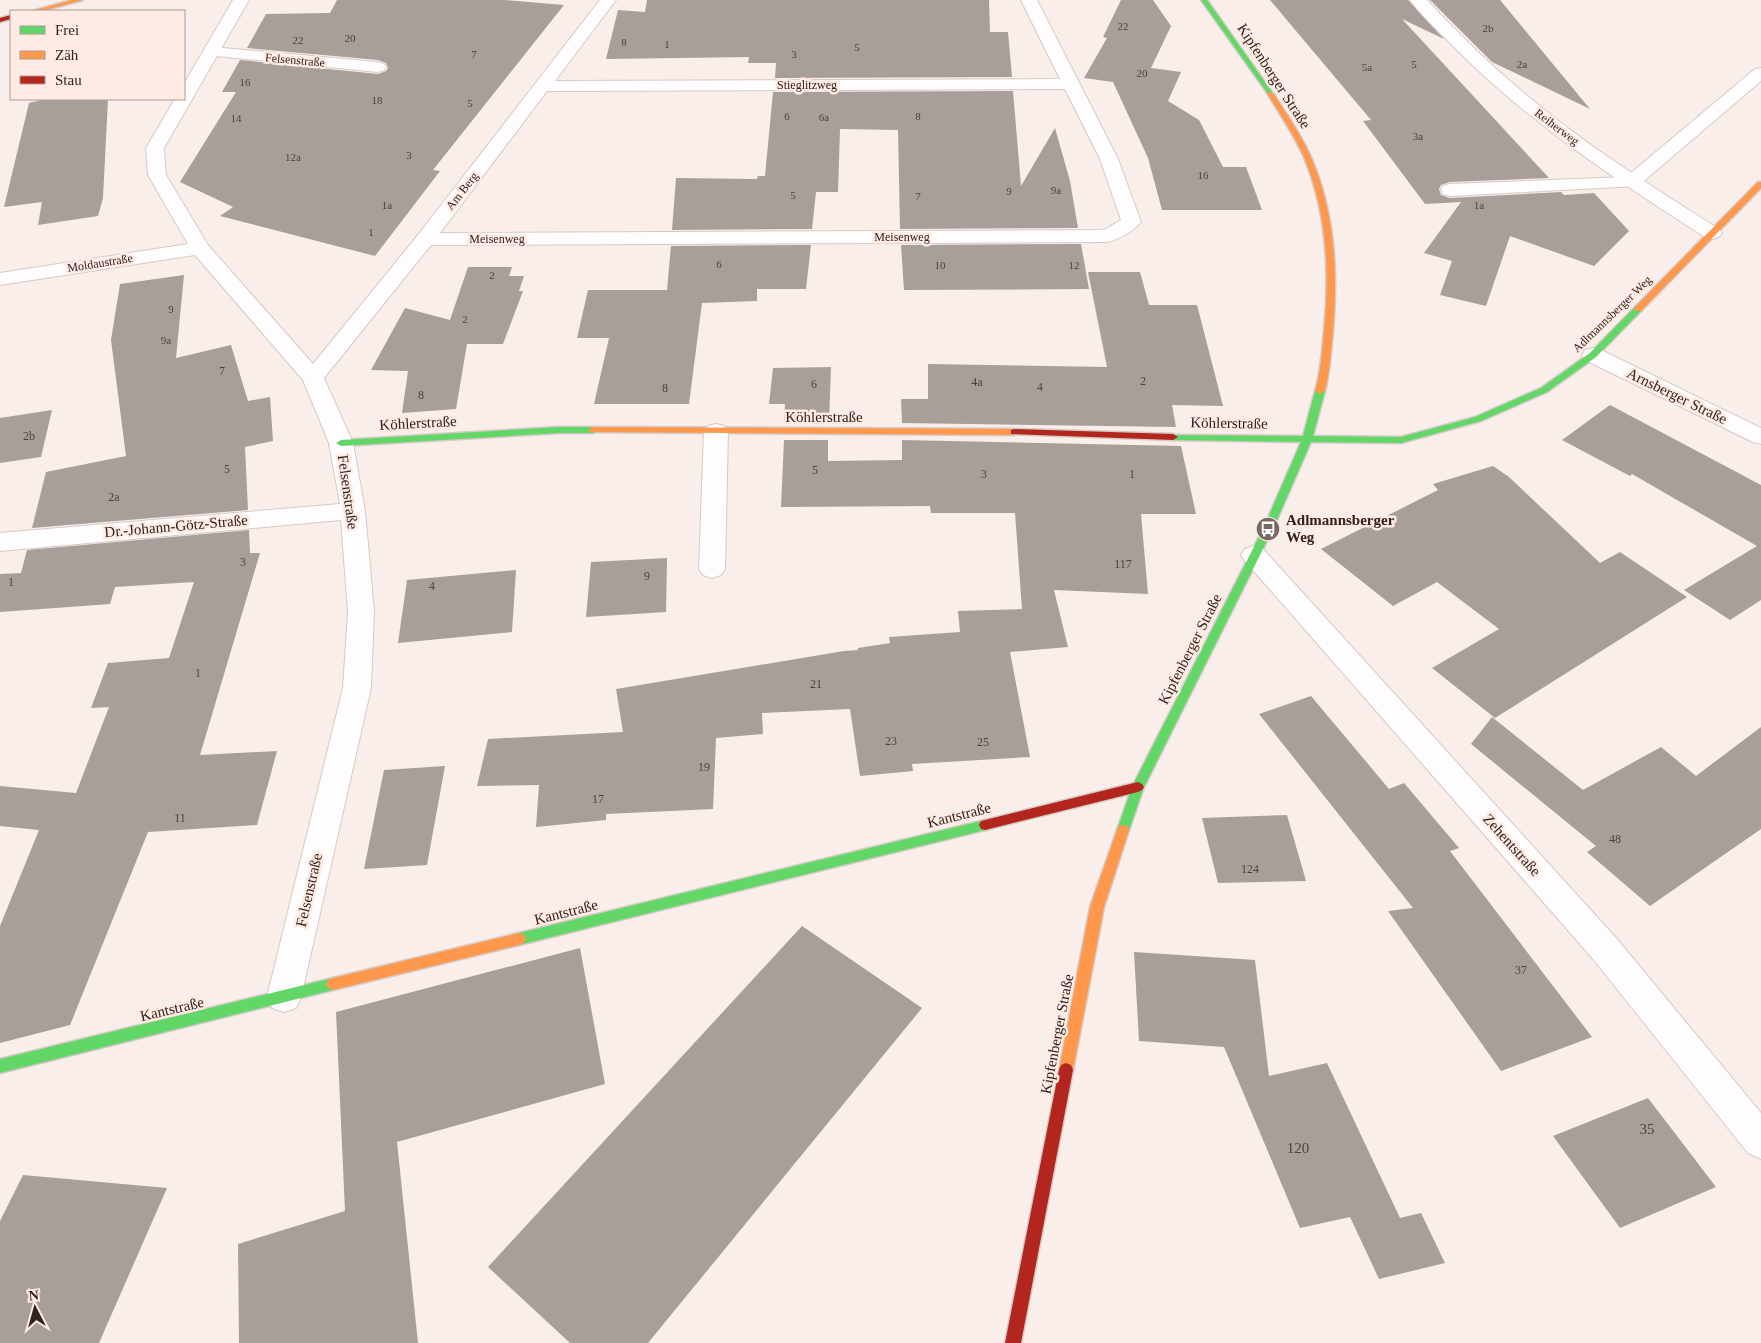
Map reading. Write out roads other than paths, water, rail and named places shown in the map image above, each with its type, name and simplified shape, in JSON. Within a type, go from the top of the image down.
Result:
[{"type":"street","points":[[39,10],[80,0]]},
{"type":"street","name":"Felsenstraße","points":[[185,98],[241,0]]},
{"type":"street","name":"Am Berg","points":[[313,378],[425,240],[608,0]]},
{"type":"street","name":"Meisenweg","points":[[425,240],[1108,236],[1131,222],[1109,159],[1029,0]]},
{"type":"street","name":"Kipfenberger Straße","points":[[1014,1343],[1097,907],[1138,787],[1268,529],[1307,440],[1325,373],[1334,290],[1327,216],[1314,174],[1294,132],[1268,91],[1204,0]]},
{"type":"street","name":"Reiherweg","points":[[1418,0],[1466,50],[1525,103],[1631,182],[1712,233]]},
{"type":"street","name":"Felsenstraße","points":[[212,52],[378,67]]},
{"type":"street","points":[[1450,190],[1631,182],[1761,74]]},
{"type":"street","name":"Stieglitzweg","points":[[543,86],[1071,84]]},
{"type":"street","name":"Felsenstraße","points":[[184,100],[156,148],[157,175],[200,248],[313,378],[341,442],[352,511],[361,612],[357,688],[284,998]]},
{"type":"street","name":"Adlmannsberger Weg","points":[[1307,440],[1401,440],[1478,419],[1544,390],[1593,355],[1761,184]]},
{"type":"street","name":"Moldaustraße","points":[[0,279],[200,248]]},
{"type":"street","name":"Arnsberger Straße","points":[[1593,355],[1761,437]]},
{"type":"street","name":"Köhlerstraße","points":[[341,442],[559,430],[999,432],[1307,440]]},
{"type":"street","points":[[712,569],[716,431]]},
{"type":"street","name":"Dr.-Johann-Götz-Straße","points":[[0,542],[352,511]]},
{"type":"street","name":"Zehentstraße","points":[[1254,555],[1605,949],[1761,1141]]},
{"type":"street","name":"Kantstraße","points":[[0,1066],[284,998],[1138,787]]},
{"type":"place","name":"Adlmannsberger Weg","points":[[1268,529]]}]
